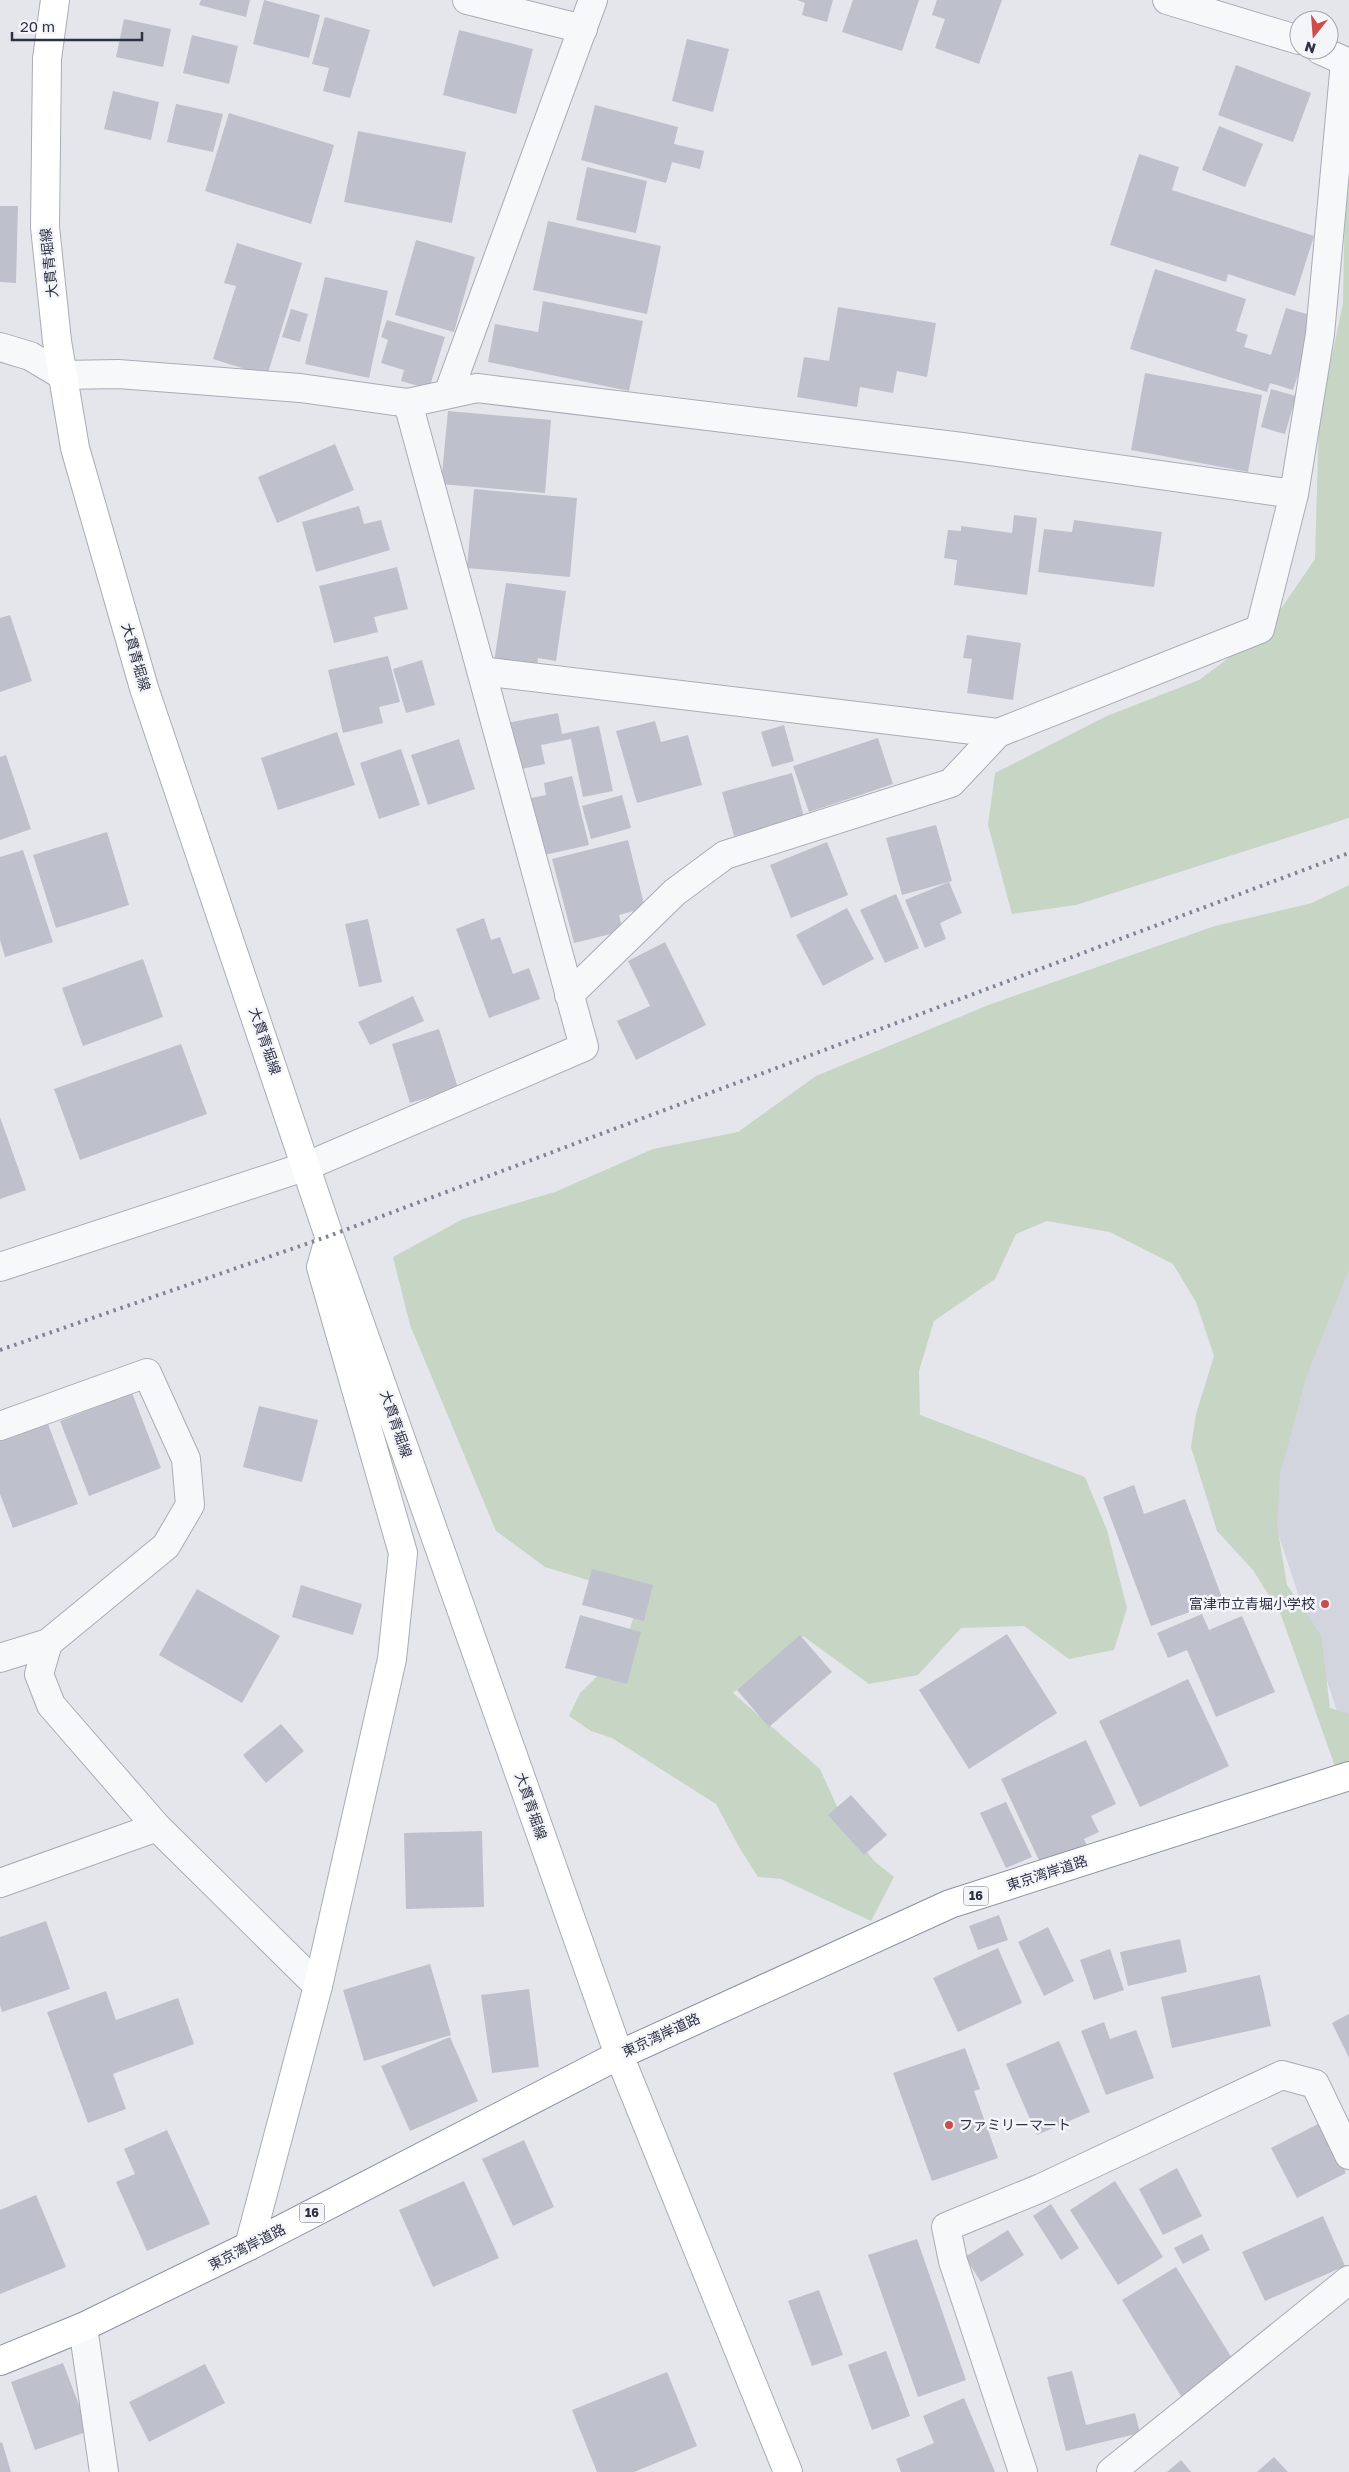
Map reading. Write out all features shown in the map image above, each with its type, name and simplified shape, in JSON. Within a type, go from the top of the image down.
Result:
[{"type":"main road","name":"大貫青堀線","points":[[55,0],[48,59],[45,227],[62,375],[75,448],[144,688],[330,1236],[619,2055],[788,2472]]},
{"type":"main road","points":[[249,2246],[318,1986],[392,1659],[403,1553],[321,1267],[330,1236]]},
{"type":"main road","name":"東京湾岸道路","points":[[0,2361],[83,2327],[249,2246],[619,2055],[950,1904],[1349,1776]]},
{"type":"street","points":[[467,0],[583,29]]},
{"type":"street","points":[[448,394],[593,0]]},
{"type":"street","points":[[1166,0],[1289,37]]},
{"type":"street","points":[[569,995],[676,892],[725,855],[951,782],[998,733],[1260,629],[1294,494],[1320,334],[1347,63]]},
{"type":"street","points":[[0,347],[30,356],[62,375],[118,374],[184,378],[300,388],[408,402],[477,388],[962,447],[1294,494]]},
{"type":"street","points":[[0,1267],[307,1166],[584,1047],[408,402]]},
{"type":"street","points":[[481,670],[998,733]]},
{"type":"street","points":[[0,1426],[147,1374],[186,1459],[190,1505],[166,1546],[48,1643],[0,1658]]},
{"type":"street","points":[[48,1643],[39,1674],[51,1705],[157,1827],[318,1986]]},
{"type":"street","points":[[0,1884],[157,1827]]},
{"type":"street","points":[[1023,2472],[953,2261],[946,2227],[1041,2188],[1282,2075],[1315,2084],[1349,2155]]},
{"type":"street","points":[[1111,2472],[1349,2280]]},
{"type":"street","points":[[83,2327],[104,2472]]},
{"type":"shaded area","name":"富津市立青堀小学校","points":[[1349,1263],[1349,1743],[1348,1744],[1255,1464]]},
{"type":"green space","points":[[1349,96],[1349,818],[1076,905],[1012,914],[988,825],[995,773],[1107,716],[1199,680],[1267,629],[1315,559],[1319,418],[1343,303],[1347,97]]},
{"type":"green space","points":[[1349,885],[1349,1269],[1306,1378],[1280,1474],[1277,1525],[1287,1585],[1321,1635],[1330,1708],[1349,1714],[1349,1765],[1336,1769],[1281,1615],[1253,1570],[1217,1531],[1191,1447],[1196,1414],[1214,1356],[1196,1302],[1173,1264],[1110,1232],[1047,1221],[1016,1234],[995,1279],[934,1321],[919,1371],[920,1415],[1085,1477],[1107,1530],[1127,1608],[1114,1650],[1069,1659],[1024,1626],[961,1628],[918,1675],[869,1684],[803,1636],[733,1693],[820,1769],[844,1822],[874,1861],[894,1877],[871,1921],[781,1879],[758,1877],[739,1847],[716,1804],[612,1738],[591,1731],[569,1716],[580,1693],[623,1651],[636,1609],[614,1588],[545,1567],[496,1531],[410,1325],[393,1257],[463,1219],[555,1192],[653,1149],[738,1132],[816,1076],[991,1004],[1215,926],[1312,903]]},
{"type":"building","points":[[201,0],[250,0],[246,17],[199,5]]},
{"type":"building","points":[[264,0],[320,15],[309,58],[253,44]]},
{"type":"building","points":[[797,0],[833,0],[827,22],[802,15],[805,3]]},
{"type":"building","points":[[853,0],[919,0],[902,51],[842,32]]},
{"type":"building","points":[[937,0],[1002,0],[979,64],[935,48],[945,19],[932,15]]},
{"type":"building","points":[[325,17],[370,30],[350,98],[323,91],[329,68],[312,64]]},
{"type":"building","points":[[124,19],[171,29],[163,67],[116,57]]},
{"type":"building","points":[[459,30],[533,49],[516,114],[443,95]]},
{"type":"building","points":[[192,35],[238,46],[229,84],[183,73]]},
{"type":"building","points":[[687,39],[729,49],[713,112],[672,101]]},
{"type":"building","points":[[1236,65],[1311,93],[1293,142],[1218,115]]},
{"type":"building","points":[[113,91],[159,102],[151,140],[104,129]]},
{"type":"building","points":[[176,104],[223,114],[213,152],[167,142]]},
{"type":"building","points":[[595,105],[678,127],[674,144],[704,151],[700,169],[672,162],[666,183],[581,160]]},
{"type":"building","points":[[229,113],[334,145],[311,224],[205,191]]},
{"type":"building","points":[[1219,126],[1263,144],[1245,187],[1202,170]]},
{"type":"building","points":[[358,131],[466,152],[452,223],[344,202]]},
{"type":"building","points":[[1139,154],[1179,167],[1172,190],[1314,236],[1295,296],[1228,274],[1226,282],[1110,245]]},
{"type":"building","points":[[587,167],[647,181],[636,233],[576,220]]},
{"type":"building","points":[[0,206],[18,206],[16,283],[0,282]]},
{"type":"building","points":[[548,221],[661,246],[647,314],[533,290]]},
{"type":"building","points":[[416,240],[475,257],[454,332],[395,315]]},
{"type":"building","points":[[237,243],[302,263],[267,376],[213,359],[236,286],[224,283]]},
{"type":"building","points":[[1155,269],[1246,299],[1236,331],[1248,335],[1244,347],[1271,355],[1286,308],[1317,317],[1293,390],[1270,383],[1267,392],[1130,349]]},
{"type":"building","points":[[325,277],[388,291],[369,378],[305,364]]},
{"type":"building","points":[[543,301],[643,321],[629,391],[488,362],[495,324],[538,332]]},
{"type":"building","points":[[838,307],[936,323],[927,377],[897,371],[893,393],[860,387],[857,407],[797,397],[804,357],[829,361]]},
{"type":"building","points":[[291,309],[308,314],[300,342],[282,337]]},
{"type":"building","points":[[387,320],[445,337],[429,389],[401,381],[404,370],[381,363],[388,340],[381,337]]},
{"type":"building","points":[[1145,373],[1262,395],[1248,472],[1131,450]]},
{"type":"building","points":[[1271,389],[1296,396],[1285,434],[1261,427]]},
{"type":"building","points":[[448,411],[551,420],[545,493],[441,484]]},
{"type":"building","points":[[335,444],[354,490],[277,523],[258,477]]},
{"type":"building","points":[[474,489],[577,498],[570,577],[467,568]]},
{"type":"building","points":[[359,506],[364,524],[381,520],[390,550],[316,572],[302,522]]},
{"type":"building","points":[[1014,515],[1037,518],[1027,595],[954,585],[957,560],[944,558],[948,530],[961,531],[961,526],[1012,533]]},
{"type":"building","points":[[1074,520],[1162,532],[1154,587],[1038,572],[1044,529],[1072,532]]},
{"type":"building","points":[[397,567],[408,609],[374,617],[378,632],[334,643],[319,586]]},
{"type":"building","points":[[506,583],[566,591],[556,661],[538,658],[537,668],[494,662]]},
{"type":"building","points":[[10,615],[32,681],[0,692],[0,618]]},
{"type":"building","points":[[967,635],[1021,643],[1013,700],[967,693],[972,659],[963,658]]},
{"type":"building","points":[[388,656],[400,702],[379,707],[383,723],[343,733],[328,670]]},
{"type":"building","points":[[422,660],[435,705],[406,713],[393,669]]},
{"type":"building","points":[[558,713],[562,734],[599,726],[613,791],[583,797],[571,739],[541,745],[545,764],[517,770],[507,723]]},
{"type":"building","points":[[655,721],[661,742],[688,735],[702,785],[637,803],[616,731]]},
{"type":"building","points":[[784,725],[794,761],[772,767],[761,732]]},
{"type":"building","points":[[337,732],[355,785],[278,810],[261,758]]},
{"type":"building","points":[[878,738],[893,784],[809,812],[793,766]]},
{"type":"building","points":[[459,739],[475,789],[428,805],[411,755]]},
{"type":"building","points":[[401,749],[420,805],[379,819],[360,763]]},
{"type":"building","points":[[6,755],[31,829],[0,840],[0,757]]},
{"type":"building","points":[[792,773],[804,817],[734,836],[722,792]]},
{"type":"building","points":[[572,776],[589,845],[540,856],[526,799],[546,795],[544,783]]},
{"type":"building","points":[[622,795],[631,828],[591,839],[582,806]]},
{"type":"building","points":[[936,825],[952,881],[902,895],[886,838]]},
{"type":"building","points":[[107,832],[129,905],[56,928],[33,855]]},
{"type":"building","points":[[628,840],[645,908],[619,915],[623,931],[574,943],[552,859]]},
{"type":"building","points":[[827,842],[848,895],[791,918],[770,865]]},
{"type":"building","points":[[23,850],[53,942],[5,957],[0,940],[0,857]]},
{"type":"building","points":[[949,882],[962,913],[940,923],[946,939],[925,948],[905,900]]},
{"type":"building","points":[[896,894],[919,948],[885,963],[860,910]]},
{"type":"building","points":[[847,908],[874,959],[823,986],[796,935]]},
{"type":"building","points":[[484,918],[491,940],[500,937],[513,974],[529,968],[540,999],[489,1018],[456,929]]},
{"type":"building","points":[[368,919],[382,982],[359,987],[345,924]]},
{"type":"building","points":[[665,942],[706,1025],[636,1060],[617,1021],[650,1006],[628,961]]},
{"type":"building","points":[[143,959],[163,1017],[83,1046],[62,988]]},
{"type":"building","points":[[413,996],[424,1021],[370,1045],[358,1022]]},
{"type":"building","points":[[439,1029],[458,1088],[410,1103],[392,1044]]},
{"type":"building","points":[[181,1044],[207,1114],[80,1160],[54,1089]]},
{"type":"building","points":[[0,1117],[26,1190],[0,1199]]},
{"type":"building","points":[[132,1393],[161,1468],[89,1496],[60,1421]]},
{"type":"building","points":[[259,1406],[318,1420],[302,1482],[243,1467]]},
{"type":"building","points":[[48,1424],[78,1504],[13,1528],[0,1494],[0,1441]]},
{"type":"building","points":[[1134,1485],[1144,1514],[1185,1499],[1223,1600],[1151,1626],[1103,1497]]},
{"type":"building","points":[[592,1569],[653,1585],[644,1621],[582,1605]]},
{"type":"building","points":[[301,1585],[362,1604],[353,1635],[292,1617]]},
{"type":"building","points":[[197,1589],[280,1636],[242,1703],[159,1655]]},
{"type":"building","points":[[1202,1614],[1209,1630],[1242,1616],[1275,1692],[1216,1717],[1187,1650],[1168,1658],[1157,1633]]},
{"type":"building","points":[[580,1615],[641,1632],[627,1684],[565,1668]]},
{"type":"building","points":[[1007,1634],[1057,1713],[969,1769],[919,1690]]},
{"type":"building","points":[[800,1635],[832,1672],[769,1727],[737,1690]]},
{"type":"building","points":[[1188,1679],[1229,1766],[1140,1807],[1099,1721]]},
{"type":"building","points":[[281,1724],[304,1751],[266,1783],[243,1755]]},
{"type":"building","points":[[1086,1740],[1116,1804],[1091,1816],[1099,1832],[1084,1839],[1089,1850],[1044,1871],[1001,1779]]},
{"type":"building","points":[[851,1795],[887,1835],[864,1855],[828,1815]]},
{"type":"building","points":[[1006,1802],[1032,1857],[1006,1868],[980,1813]]},
{"type":"building","points":[[482,1831],[484,1907],[406,1909],[404,1833]]},
{"type":"building","points":[[999,1915],[1008,1940],[978,1950],[969,1926]]},
{"type":"building","points":[[46,1921],[70,1989],[2,2012],[0,2005],[0,1937]]},
{"type":"building","points":[[1048,1927],[1074,1981],[1044,1996],[1018,1942]]},
{"type":"building","points":[[1180,1939],[1187,1972],[1128,1986],[1120,1952]]},
{"type":"building","points":[[998,1948],[1022,2003],[958,2032],[933,1978]]},
{"type":"building","points":[[1110,1949],[1124,1990],[1094,2000],[1080,1960]]},
{"type":"building","points":[[430,1964],[451,2035],[364,2061],[343,1990]]},
{"type":"building","points":[[1260,1975],[1271,2026],[1172,2048],[1161,1997]]},
{"type":"building","points":[[529,1989],[539,2067],[492,2073],[481,1995]]},
{"type":"building","points":[[106,1991],[116,2020],[178,1998],[194,2044],[113,2074],[126,2109],[88,2123],[47,2012]]},
{"type":"building","points":[[1349,2014],[1349,2058],[1332,2023]]},
{"type":"building","points":[[1104,2022],[1110,2039],[1136,2030],[1154,2078],[1106,2095],[1081,2031]]},
{"type":"building","points":[[450,2037],[478,2101],[410,2131],[381,2066]]},
{"type":"building","points":[[1059,2041],[1090,2112],[1037,2135],[1006,2064]]},
{"type":"building","name":"ファミリーマート","points":[[965,2048],[980,2089],[974,2091],[998,2158],[932,2181],[893,2073]]},
{"type":"building","points":[[1320,2123],[1346,2173],[1297,2198],[1271,2148]]},
{"type":"building","points":[[167,2130],[210,2224],[147,2251],[116,2182],[135,2174],[124,2149]]},
{"type":"building","points":[[524,2140],[554,2207],[513,2226],[482,2159]]},
{"type":"building","points":[[1177,2168],[1202,2216],[1163,2235],[1139,2189]]},
{"type":"building","points":[[464,2181],[499,2258],[433,2287],[399,2210]]},
{"type":"building","points":[[1115,2181],[1163,2257],[1118,2285],[1070,2210]]},
{"type":"building","points":[[36,2195],[66,2267],[0,2294],[0,2210]]},
{"type":"building","points":[[1051,2204],[1079,2248],[1061,2260],[1033,2216]]},
{"type":"building","points":[[1323,2216],[1345,2266],[1265,2301],[1242,2252]]},
{"type":"building","points":[[1008,2230],[1024,2255],[981,2282],[965,2257]]},
{"type":"building","points":[[1202,2234],[1210,2250],[1183,2264],[1174,2248]]},
{"type":"building","points":[[917,2239],[966,2380],[918,2397],[868,2255]]},
{"type":"building","points":[[1176,2267],[1235,2363],[1181,2396],[1122,2300]]},
{"type":"building","points":[[819,2290],[843,2355],[812,2366],[788,2301]]},
{"type":"building","points":[[886,2351],[910,2416],[872,2430],[848,2365]]},
{"type":"building","points":[[63,2363],[89,2431],[35,2450],[11,2382]]},
{"type":"building","points":[[205,2364],[225,2403],[149,2442],[129,2402]]},
{"type":"building","points":[[1072,2371],[1086,2425],[1135,2413],[1140,2433],[1066,2451],[1047,2377]]},
{"type":"building","points":[[667,2372],[697,2446],[634,2472],[597,2472],[572,2410]]},
{"type":"building","points":[[964,2398],[995,2472],[901,2472],[896,2459],[934,2443],[923,2416]]},
{"type":"building","points":[[2,2442],[11,2472],[0,2472],[0,2443]]},
{"type":"building","points":[[1274,2457],[1288,2472],[1257,2472]]},
{"type":"building","points":[[1181,2460],[1191,2472],[1167,2472]]},
{"type":"railway","points":[[0,1350],[329,1236],[1349,853]]},
{"type":"place","name":"富津市立青堀小学校","points":[[1325,1604]]},
{"type":"place","name":"ファミリーマート","points":[[949,2125]]}]
